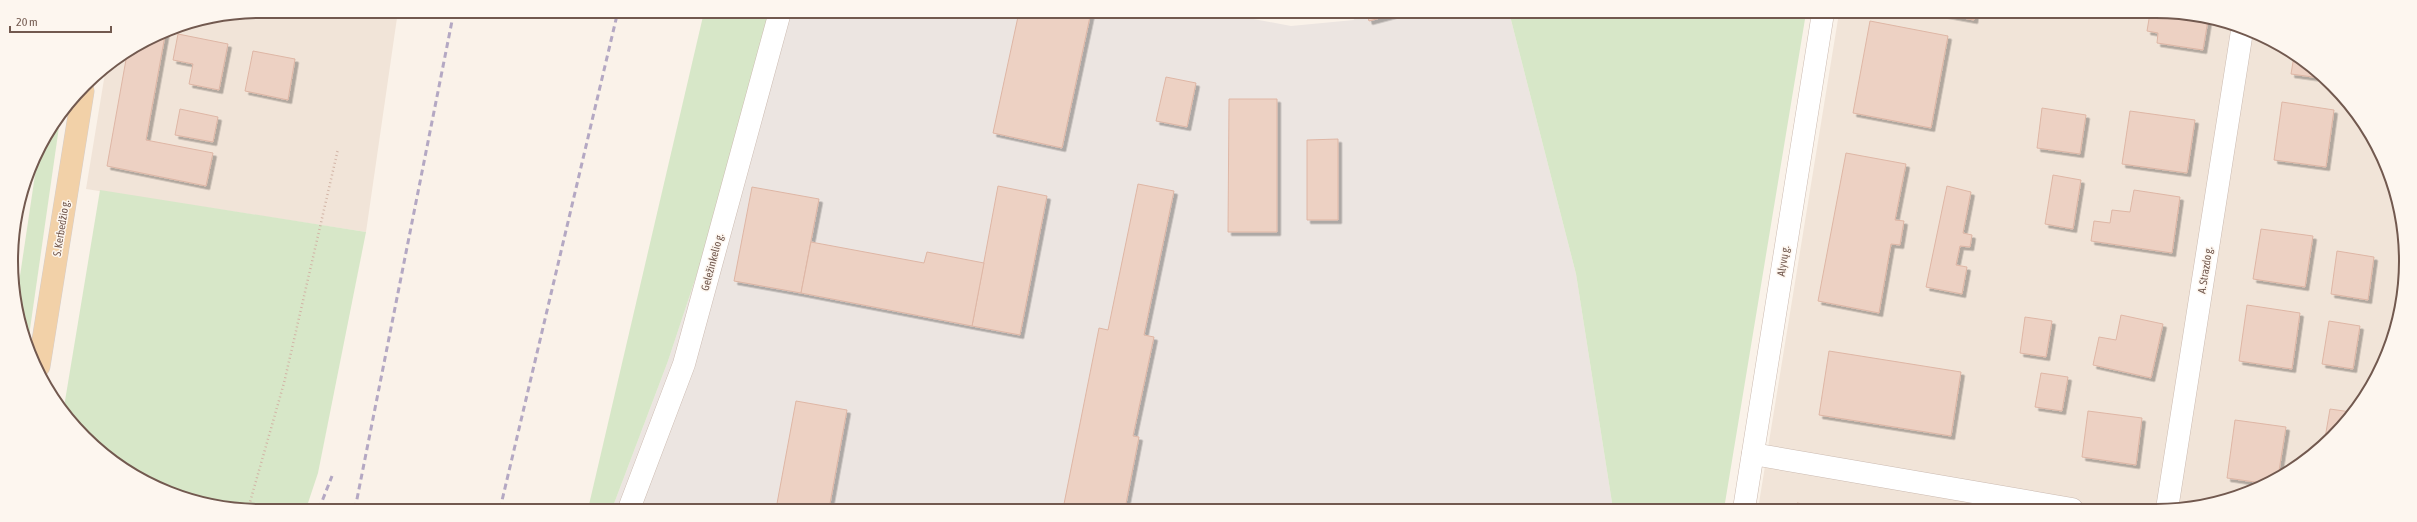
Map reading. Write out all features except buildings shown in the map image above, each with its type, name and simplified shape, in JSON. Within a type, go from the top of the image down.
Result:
[{"type":"main road","name":"S. Kerbedžio g.","points":[[40,363],[82,96]]},
{"type":"street","name":"Geležinkelio g.","points":[[631,504],[684,364],[778,18]]},
{"type":"street","name":"Alyvų g.","points":[[1745,504],[1822,18]]},
{"type":"street","name":"A. Strazdo g.","points":[[2168,503],[2242,34]]},
{"type":"street","points":[[1753,454],[2043,504]]},
{"type":"path","points":[[250,503],[284,383],[338,149]]},
{"type":"shaded area","points":[[261,18],[397,18],[366,232],[86,189],[105,75],[139,51],[168,36],[198,26],[229,20]]},
{"type":"shaded area","points":[[782,18],[1249,18],[1291,26],[1354,20],[1354,18],[1511,18],[1576,274],[1612,504],[614,504],[668,361]]},
{"type":"shaded area","points":[[1838,18],[2156,18],[2188,20],[2219,26],[2249,36],[2278,51],[2304,68],[2328,89],[2358,126],[2381,168],[2391,198],[2397,229],[2399,261],[2397,293],[2391,324],[2381,354],[2358,396],[2349,409],[2328,433],[2291,463],[2249,486],[2219,496],[2188,502],[2156,504],[1759,504]]},
{"type":"green space","points":[[703,18],[782,18],[668,361],[614,504],[589,504]]},
{"type":"green space","points":[[1511,18],[1805,18],[1725,504],[1612,504],[1576,274]]},
{"type":"green space","points":[[59,126],[29,334],[20,293],[19,281],[36,168]]},
{"type":"green space","points":[[100,190],[366,232],[318,473],[308,504],[229,502],[198,496],[168,486],[139,471],[113,454],[89,433],[65,404]]},
{"type":"railway","points":[[356,504],[453,18]]},
{"type":"railway","points":[[501,504],[616,18]]},
{"type":"railway","points":[[321,504],[332,476]]}]
